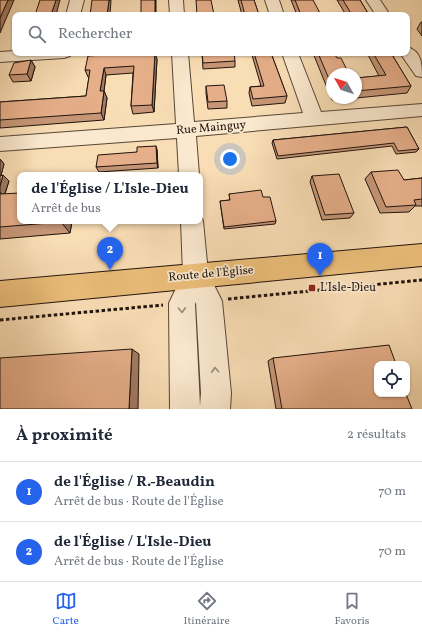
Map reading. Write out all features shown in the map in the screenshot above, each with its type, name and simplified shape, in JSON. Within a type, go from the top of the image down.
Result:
[{"type":"main road","name":"Route de l'Église","points":[[0,294],[422,255]]},
{"type":"street","points":[[74,12],[77,0]]},
{"type":"street","points":[[176,0],[177,12]]},
{"type":"street","points":[[272,0],[276,12]]},
{"type":"street","points":[[373,0],[381,12]]},
{"type":"street","points":[[0,57],[16,56]]},
{"type":"street","points":[[180,56],[188,172]]},
{"type":"street","points":[[291,56],[314,118]]},
{"type":"street","points":[[410,56],[422,72]]},
{"type":"street","name":"Rue Mainguy","points":[[0,144],[422,110]]},
{"type":"street","points":[[192,224],[196,275],[209,301],[216,393],[215,409]]},
{"type":"street","points":[[185,409],[182,303],[196,275]]},
{"type":"building","points":[[0,0],[8,0],[0,18]]},
{"type":"building","points":[[40,0],[56,0],[52,12],[36,12]]},
{"type":"building","points":[[92,0],[109,0],[107,12],[90,12]]},
{"type":"building","points":[[141,0],[155,0],[155,12],[141,12]]},
{"type":"building","points":[[196,0],[211,0],[213,12],[197,12]]},
{"type":"building","points":[[241,0],[254,0],[258,12],[244,12]]},
{"type":"building","points":[[295,0],[313,0],[319,12],[300,12]]},
{"type":"building","points":[[343,0],[360,0],[367,12],[350,12]]},
{"type":"building","points":[[88,56],[155,56],[152,105],[131,106],[134,66],[104,68],[100,91],[104,91],[101,113],[0,120],[0,102],[86,96],[90,70],[85,70]]},
{"type":"building","points":[[202,56],[234,56],[235,61],[203,63]]},
{"type":"building","points":[[255,56],[272,56],[287,96],[253,99],[250,87],[264,86]]},
{"type":"building","points":[[319,56],[336,56],[337,58],[341,58],[346,68],[326,68],[326,72]]},
{"type":"building","points":[[375,56],[393,56],[411,86],[362,90],[362,77],[386,75]]},
{"type":"building","points":[[31,60],[27,74],[9,75],[14,63]]},
{"type":"building","points":[[224,85],[227,101],[208,102],[206,86]]},
{"type":"building","points":[[407,127],[419,149],[398,151],[394,143],[278,156],[273,140]]},
{"type":"building","points":[[156,146],[157,163],[96,167],[98,155],[137,152],[137,147]]},
{"type":"building","points":[[398,170],[404,180],[422,178],[422,199],[414,200],[416,205],[386,207],[371,172]]},
{"type":"building","points":[[339,174],[354,213],[325,215],[312,176]]},
{"type":"building","points":[[3,175],[0,186],[0,176]]},
{"type":"building","points":[[261,190],[263,197],[270,197],[276,221],[224,227],[220,201],[230,200],[229,194]]},
{"type":"building","points":[[17,193],[17,224],[37,224],[0,227],[0,194]]},
{"type":"building","points":[[389,345],[395,361],[374,361],[374,397],[407,397],[412,409],[282,409],[273,358]]},
{"type":"building","points":[[132,349],[129,409],[0,409],[0,358]]},
{"type":"place","name":"de l'Église / L'Isle-Dieu","points":[[110,270]]},
{"type":"place","name":"de l'Église / R.-Beaudin","points":[[320,276]]},
{"type":"place","name":"L'Isle-Dieu","points":[[312,288]]}]
